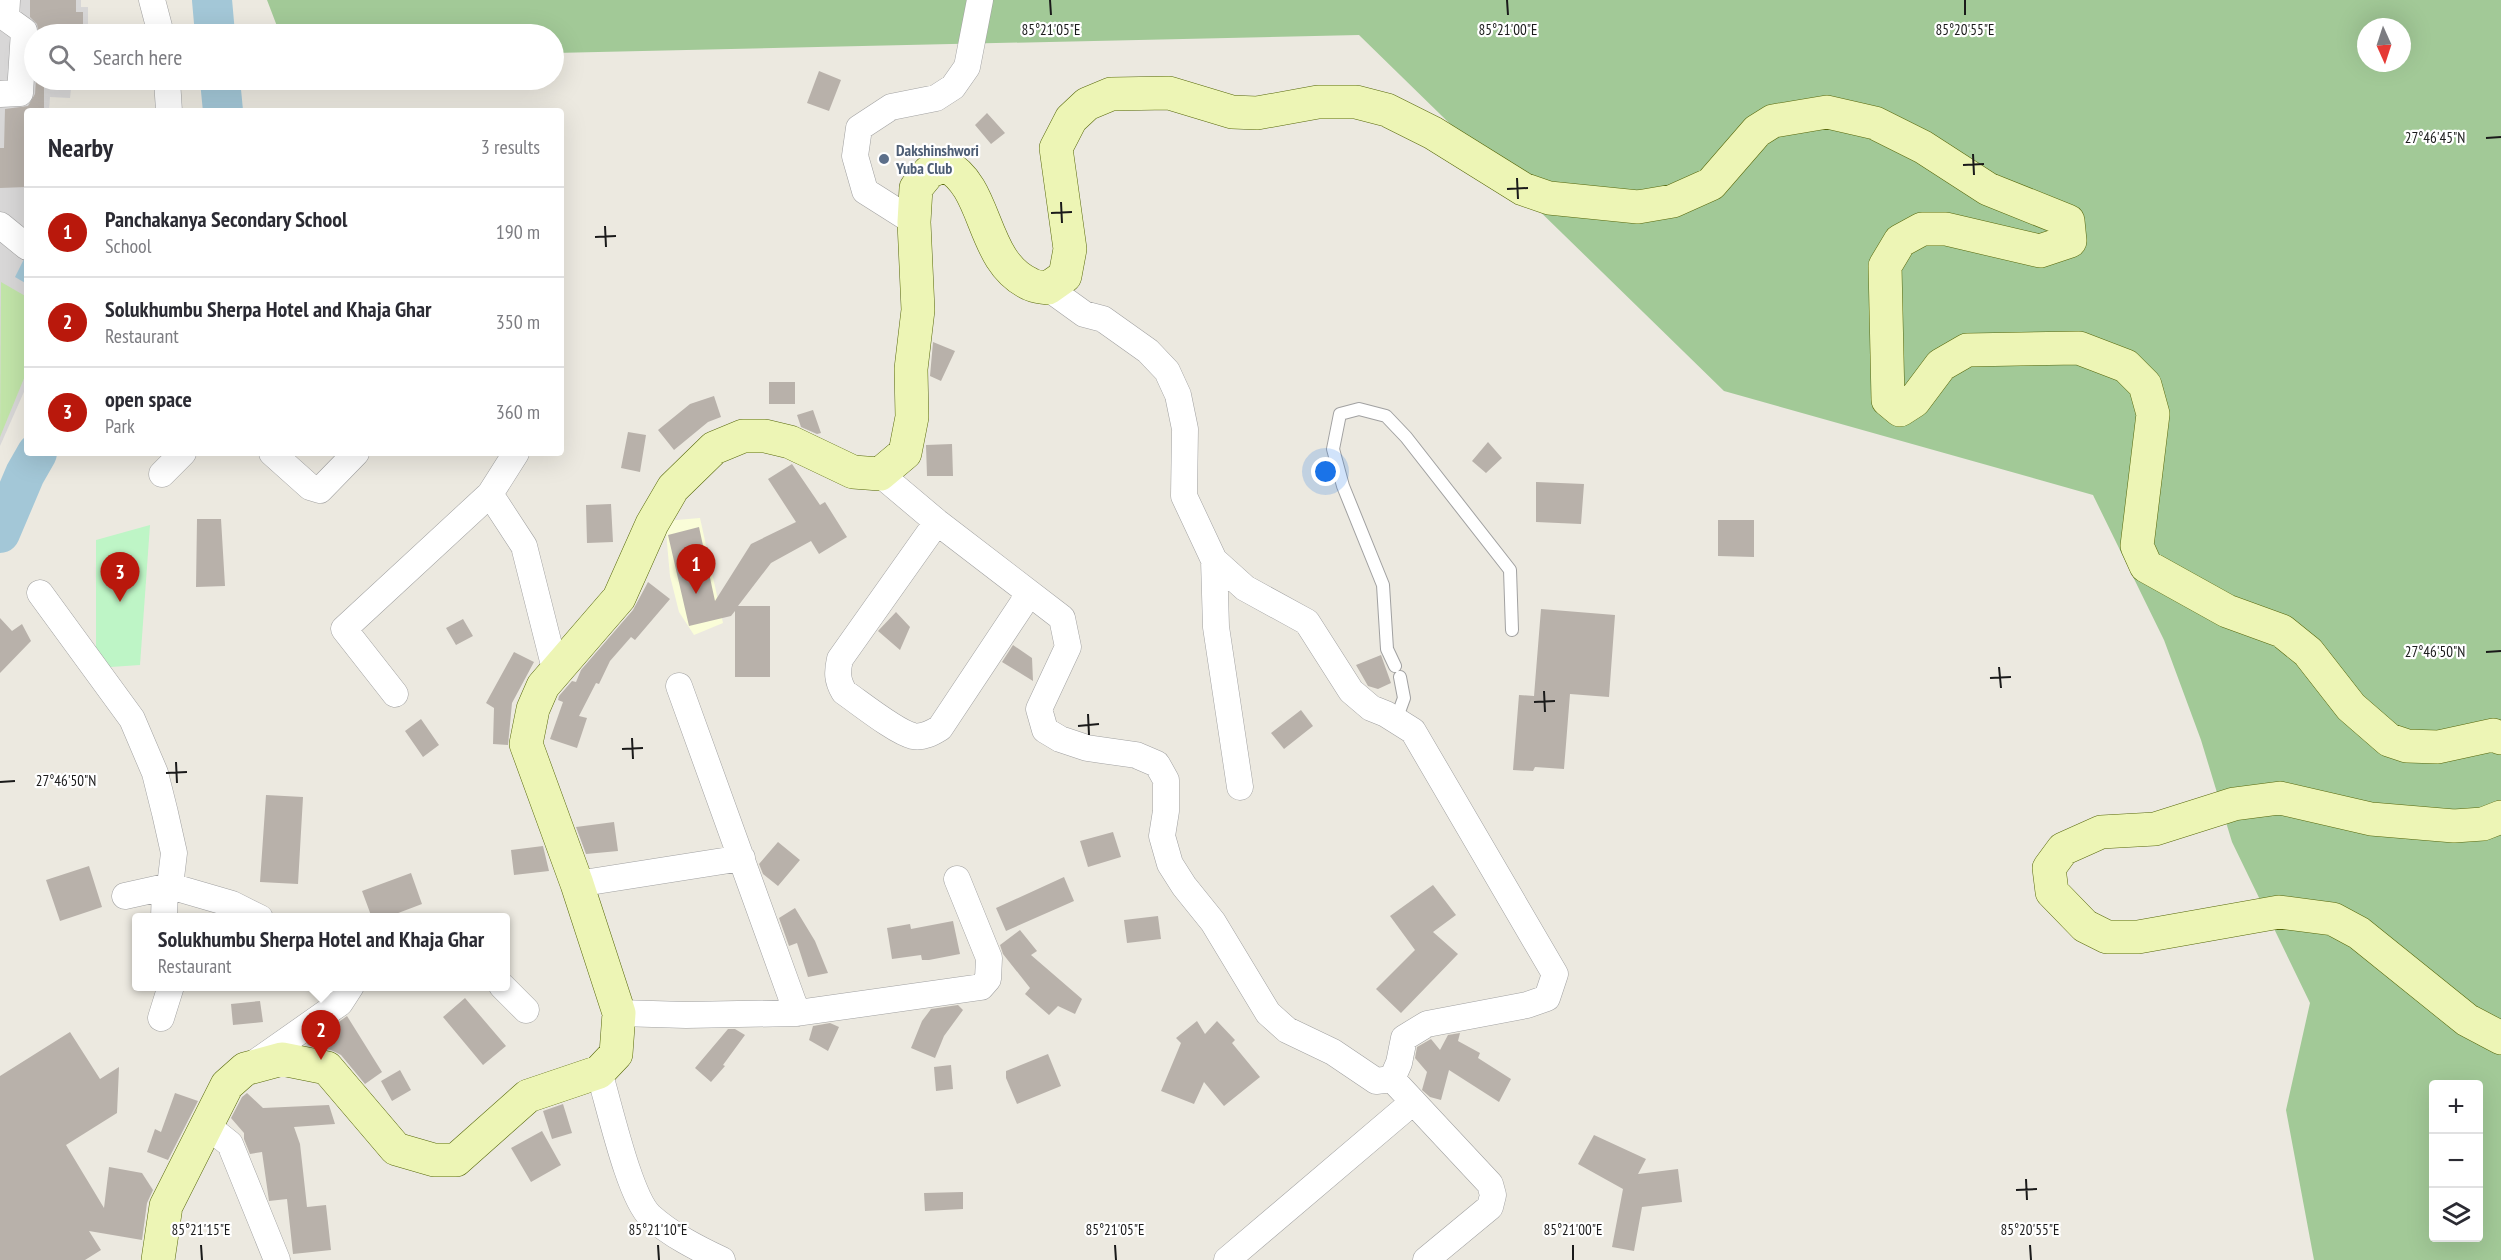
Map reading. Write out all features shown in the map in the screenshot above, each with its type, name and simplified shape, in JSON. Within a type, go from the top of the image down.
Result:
[{"type":"street","points":[[0,94],[20,93],[24,31],[6,18],[7,0]]},
{"type":"street","points":[[152,0],[158,24]]},
{"type":"street","points":[[914,222],[865,191],[855,156],[859,128],[891,107],[936,98],[953,87],[967,67],[980,0]]},
{"type":"street","points":[[168,90],[169,108]]},
{"type":"street","points":[[1048,288],[1065,276],[1070,249],[1056,148],[1071,119],[1087,105],[1111,94],[1168,93],[1232,112],[1257,113],[1318,102],[1356,102],[1387,110],[1433,133],[1523,189],[1549,198],[1638,207],[1673,201],[1711,184],[1757,131],[1773,121],[1827,112],[1875,123],[1923,147],[1988,189],[2068,222],[2070,241],[2040,251],[1946,229],[1922,229],[1900,241],[1885,266],[1888,400],[1900,410],[1914,401],[1941,365],[1967,350],[2079,348],[2126,366],[2145,386],[2153,414],[2137,546],[2146,566],[2227,611],[2282,631],[2308,652],[2351,707],[2389,740],[2407,746],[2438,747],[2493,735],[2501,738]]},
{"type":"street","points":[[880,474],[905,453],[912,417],[911,369],[918,309],[914,222],[916,188],[929,172],[945,165],[957,171],[972,195],[993,247],[1015,274],[1030,285],[1048,288],[1084,315],[1103,319],[1148,351],[1167,371],[1178,395],[1185,429],[1184,496],[1214,561],[1216,627],[1240,787]]},
{"type":"street","points":[[0,225],[24,245]]},
{"type":"street","points":[[245,1070],[282,1059],[327,1068],[396,1149],[434,1160],[456,1160],[528,1096],[599,1072],[616,1054],[619,1013],[577,884],[526,744],[533,710],[543,686],[555,669],[619,598],[652,524],[673,488],[714,448],[743,436],[765,436],[790,442],[853,472],[880,474],[937,522],[1062,618],[1068,647],[1039,709],[1045,730],[1060,739],[1087,748],[1136,755],[1157,764],[1166,780],[1166,811],[1162,836],[1170,864],[1184,886],[1213,922],[1268,1013],[1287,1030],[1333,1052],[1376,1081],[1392,1079]]},
{"type":"street","points":[[162,474],[180,456]]},
{"type":"street","points":[[276,456],[310,487],[320,490],[353,456]]},
{"type":"street","points":[[395,694],[344,629],[490,494],[514,456]]},
{"type":"street","points":[[490,494],[524,546],[555,669]]},
{"type":"street","points":[[937,522],[840,659],[837,671],[838,682],[844,692],[903,732],[914,736],[927,735],[940,728],[1029,594]]},
{"type":"street","points":[[1214,561],[1245,588],[1307,622],[1351,691],[1371,708],[1413,731],[1556,974],[1547,998],[1527,1005],[1427,1024],[1404,1038],[1399,1063],[1392,1079]]},
{"type":"street","points":[[40,593],[132,719],[155,773],[174,853],[165,913]]},
{"type":"street","points":[[679,686],[797,1013]]},
{"type":"street","points":[[2501,817],[2483,824],[2454,826],[2371,819],[2280,798],[2234,804],[2155,829],[2101,832],[2063,849],[2049,868],[2052,891],[2085,926],[2107,937],[2138,937],[2279,912],[2333,919],[2360,933],[2467,1020],[2501,1038]]},
{"type":"street","points":[[577,884],[742,858]]},
{"type":"street","points":[[619,1013],[686,1015],[797,1013],[981,987],[988,979],[989,958],[957,879]]},
{"type":"street","points":[[125,896],[168,887],[232,904],[250,913]]},
{"type":"street","points":[[161,1018],[170,991]]},
{"type":"street","points":[[158,1260],[166,1206],[205,1124],[227,1085],[340,1003],[348,991]]},
{"type":"street","points":[[506,991],[526,1010]]},
{"type":"street","points":[[599,1072],[634,1192],[649,1215],[686,1242],[722,1260]]},
{"type":"street","points":[[1392,1079],[1490,1184],[1493,1195],[1490,1207],[1426,1260]]},
{"type":"street","points":[[1227,1260],[1413,1102]]},
{"type":"street","points":[[205,1124],[230,1144],[278,1260]]},
{"type":"lane","points":[[1396,720],[1404,698],[1398,672],[1387,649],[1383,585],[1342,486],[1333,449],[1340,414],[1359,409],[1386,416],[1407,437],[1510,570],[1512,630]]},
{"type":"shaded area","points":[[0,0],[81,0],[81,7],[88,7],[88,24],[24,24],[24,90],[71,90],[70,98],[50,97],[49,108],[24,108],[24,392],[0,446]]},
{"type":"shaded area","points":[[267,0],[2501,0],[2501,1260],[2314,1260],[2286,1110],[2310,1003],[2232,842],[2201,740],[2164,640],[2093,495],[1724,391],[1359,35],[564,53],[564,24],[276,24]]},
{"type":"shaded area","points":[[700,518],[723,623],[694,635],[679,612],[670,576],[665,521]]},
{"type":"green space","points":[[1,282],[24,295],[24,378],[0,437]]},
{"type":"green space","points":[[150,525],[140,665],[96,668],[96,540]]},
{"type":"water","points":[[24,259],[24,282],[15,277]]},
{"type":"building","points":[[30,0],[76,0],[76,12],[83,12],[83,24],[37,24],[30,17]]},
{"type":"building","points":[[819,71],[841,80],[829,111],[807,103]]},
{"type":"building","points":[[35,90],[44,90],[44,108],[24,108],[24,187],[0,188],[0,148],[4,148],[5,109],[28,106]]},
{"type":"building","points":[[987,113],[1005,133],[991,144],[975,125]]},
{"type":"building","points":[[933,342],[955,351],[941,381],[930,376]]},
{"type":"building","points":[[769,382],[795,382],[795,404],[769,404]]},
{"type":"building","points":[[714,396],[721,417],[708,422],[674,450],[658,430],[690,404]]},
{"type":"building","points":[[813,410],[821,433],[817,434],[801,427],[797,415]]},
{"type":"building","points":[[628,432],[646,435],[640,472],[621,468]]},
{"type":"building","points":[[1488,442],[1502,458],[1486,473],[1472,461]]},
{"type":"building","points":[[952,444],[953,476],[927,476],[926,445]]},
{"type":"building","points":[[792,464],[820,505],[825,502],[847,537],[819,554],[811,541],[771,563],[738,606],[770,606],[770,677],[735,677],[735,611],[731,616],[689,626],[668,535],[699,527],[715,601],[751,544],[796,522],[768,479]]},
{"type":"building","points":[[1536,482],[1584,484],[1581,524],[1536,522]]},
{"type":"building","points":[[611,504],[613,542],[587,543],[586,505]]},
{"type":"building","points":[[197,519],[221,519],[225,586],[196,587]]},
{"type":"building","points":[[1718,520],[1754,520],[1754,557],[1718,556]]},
{"type":"building","points":[[648,582],[670,599],[635,640],[631,637],[610,661],[599,684],[596,683],[579,716],[587,718],[577,748],[550,739],[563,702],[558,700],[559,696],[572,681],[576,682],[581,670],[633,610]]},
{"type":"building","points":[[1541,609],[1615,615],[1609,697],[1570,694],[1564,769],[1535,767],[1533,771],[1513,770],[1519,695],[1534,696]]},
{"type":"building","points":[[896,612],[910,627],[900,650],[878,631]]},
{"type":"building","points":[[0,618],[12,631],[22,624],[31,641],[0,673]]},
{"type":"building","points":[[463,619],[473,636],[456,645],[446,628]]},
{"type":"building","points":[[1013,645],[1032,658],[1033,681],[1002,662]]},
{"type":"building","points":[[514,652],[534,662],[512,703],[508,745],[493,744],[494,708],[486,703]]},
{"type":"building","points":[[1381,655],[1391,683],[1378,689],[1368,686],[1356,665]]},
{"type":"building","points":[[1301,710],[1313,726],[1284,749],[1271,733]]},
{"type":"building","points":[[421,719],[439,745],[423,757],[405,731]]},
{"type":"building","points":[[266,795],[303,797],[298,884],[260,882]]},
{"type":"building","points":[[614,822],[618,851],[586,854],[576,827]]},
{"type":"building","points":[[1113,832],[1121,857],[1088,867],[1080,841]]},
{"type":"building","points":[[778,842],[800,860],[778,886],[763,874],[759,864]]},
{"type":"building","points":[[543,846],[549,871],[514,875],[511,850]]},
{"type":"building","points":[[89,866],[102,907],[60,921],[46,880]]},
{"type":"building","points":[[411,873],[422,904],[398,913],[370,913],[362,891]]},
{"type":"building","points":[[1064,877],[1074,901],[1006,931],[996,908]]},
{"type":"building","points":[[1433,885],[1456,915],[1433,932],[1458,954],[1401,1013],[1376,989],[1415,950],[1390,916]]},
{"type":"building","points":[[795,908],[815,941],[828,973],[808,977],[797,943],[789,946],[779,918]]},
{"type":"building","points":[[1158,916],[1161,939],[1127,943],[1124,920]]},
{"type":"building","points":[[953,921],[960,954],[929,960],[922,960],[921,955],[892,959],[887,928],[910,924],[911,929]]},
{"type":"building","points":[[1020,930],[1037,951],[1031,955],[1082,999],[1075,1014],[1058,1006],[1049,1015],[1025,994],[1030,988],[1003,954],[1000,945]]},
{"type":"building","points":[[465,998],[506,1046],[483,1065],[443,1017]]},
{"type":"building","points":[[260,1001],[263,1022],[233,1025],[231,1004]]},
{"type":"building","points":[[958,1005],[963,1010],[944,1036],[935,1058],[911,1048],[922,1021],[931,1009]]},
{"type":"building","points":[[347,1016],[382,1072],[365,1084],[341,1055],[331,1050],[307,1045]]},
{"type":"building","points":[[1197,1021],[1205,1034],[1217,1021],[1235,1040],[1232,1043],[1260,1077],[1224,1106],[1204,1082],[1194,1104],[1161,1091],[1181,1043],[1176,1038]]},
{"type":"building","points":[[830,1023],[839,1027],[828,1051],[809,1040],[813,1026]]},
{"type":"building","points":[[728,1029],[735,1029],[745,1035],[723,1065],[725,1066],[711,1082],[695,1068]]},
{"type":"building","points":[[70,1032],[100,1079],[119,1067],[117,1113],[66,1145],[104,1208],[109,1167],[142,1173],[153,1190],[147,1203],[142,1240],[89,1231],[101,1250],[85,1260],[0,1260],[0,1076]]},
{"type":"building","points":[[1460,1033],[1458,1041],[1480,1053],[1478,1058],[1511,1079],[1499,1102],[1449,1070],[1441,1100],[1430,1097],[1422,1090],[1427,1072],[1415,1058],[1417,1047],[1431,1039],[1440,1050],[1448,1035]]},
{"type":"building","points":[[1048,1054],[1061,1086],[1017,1104],[1006,1078],[1006,1071]]},
{"type":"building","points":[[951,1065],[953,1089],[936,1091],[934,1067]]},
{"type":"building","points":[[400,1070],[411,1090],[392,1101],[381,1081]]},
{"type":"building","points":[[175,1093],[198,1101],[168,1160],[147,1152],[155,1129],[161,1132]]},
{"type":"building","points":[[247,1093],[263,1108],[329,1105],[335,1124],[294,1127],[300,1144],[307,1207],[326,1205],[331,1250],[293,1254],[287,1199],[269,1201],[262,1152],[250,1154],[244,1133],[231,1118],[242,1097]]},
{"type":"building","points":[[563,1104],[572,1133],[552,1139],[543,1111]]},
{"type":"building","points":[[542,1131],[561,1165],[531,1182],[511,1148]]},
{"type":"building","points":[[1594,1135],[1646,1159],[1638,1174],[1678,1169],[1682,1202],[1642,1207],[1634,1251],[1612,1247],[1623,1189],[1578,1164]]},
{"type":"building","points":[[963,1192],[963,1209],[925,1211],[924,1193]]},
{"type":"waterway","points":[[212,0],[214,24]]},
{"type":"waterway","points":[[221,90],[223,108]]},
{"type":"waterway","points":[[0,533],[25,474],[35,456]]},
{"type":"place","name":"Dakshinshwori Yuba Club","points":[[884,159]]},
{"type":"place","name":"Panchakanya Secondary School","points":[[696,594]]},
{"type":"place","name":"open space","points":[[120,602]]},
{"type":"place","name":"Solukhumbu Sherpa Hotel and Khaja Ghar","points":[[321,1060]]}]
